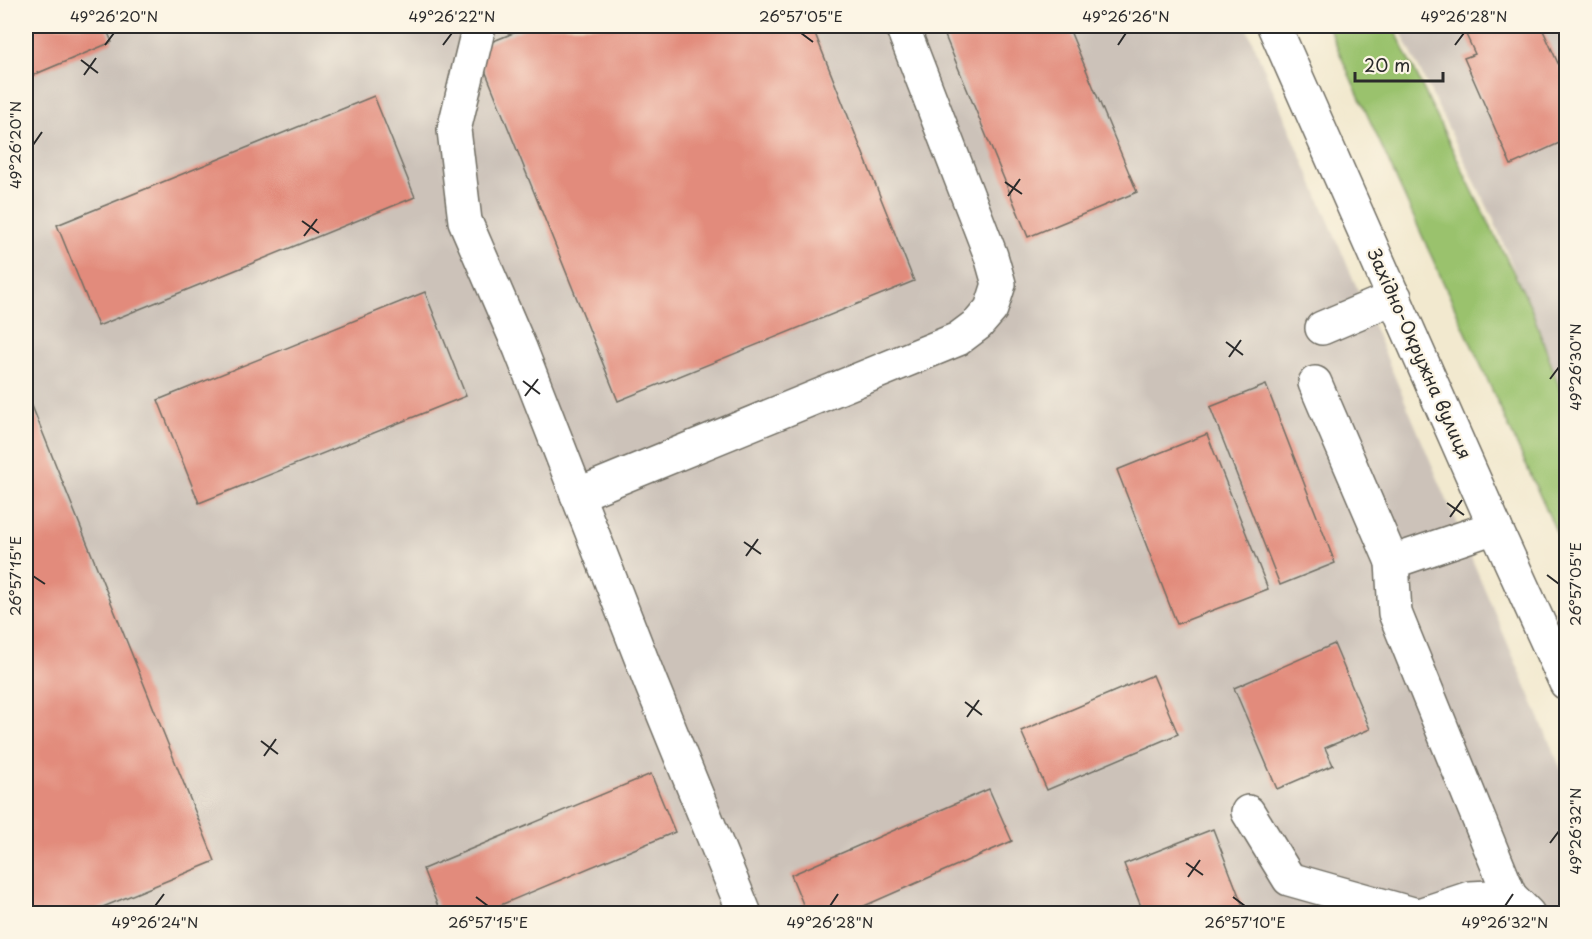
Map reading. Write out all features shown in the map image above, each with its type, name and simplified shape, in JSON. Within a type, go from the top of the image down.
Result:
[{"type":"main road","points":[[478,26],[454,130],[465,221],[520,348],[650,681],[745,914]]},
{"type":"main road","points":[[578,495],[958,339],[978,324],[991,309],[999,284],[992,256],[902,26]]},
{"type":"main road","name":"Західно-Окружна вулиця","points":[[1274,26],[1566,682]]},
{"type":"main road","points":[[1322,327],[1395,297]]},
{"type":"main road","points":[[1315,382],[1392,562],[1395,613],[1519,905]]},
{"type":"main road","points":[[1392,562],[1495,526]]},
{"type":"main road","points":[[1248,812],[1289,879],[1413,914]]},
{"type":"main road","points":[[1422,914],[1470,898],[1519,905]]},
{"type":"shaded area","points":[[26,26],[1246,26],[1566,781],[1566,913],[26,913]]},
{"type":"shaded area","points":[[1398,26],[1566,26],[1566,398],[1493,218]]},
{"type":"green space","points":[[1328,26],[1393,26],[1530,305],[1566,406],[1566,553],[1347,70]]},
{"type":"building","points":[[26,26],[105,26],[112,42],[26,78]]},
{"type":"building","points":[[531,26],[812,26],[914,281],[618,401],[476,48]]},
{"type":"building","points":[[941,26],[1068,26],[1137,192],[1028,237]]},
{"type":"building","points":[[1462,26],[1541,26],[1562,72],[1566,70],[1566,140],[1511,165],[1464,58],[1475,54]]},
{"type":"building","points":[[374,96],[415,197],[98,326],[57,225]]},
{"type":"building","points":[[425,292],[466,396],[199,503],[158,400]]},
{"type":"building","points":[[1266,385],[1335,563],[1280,585],[1210,407]]},
{"type":"building","points":[[26,391],[215,861],[86,914],[26,914]]},
{"type":"building","points":[[1207,434],[1268,589],[1177,624],[1117,470]]},
{"type":"building","points":[[1334,644],[1370,729],[1325,748],[1333,765],[1277,789],[1234,688]]},
{"type":"building","points":[[1153,675],[1178,734],[1047,790],[1021,731]]},
{"type":"building","points":[[651,774],[675,832],[479,914],[441,914],[423,869]]},
{"type":"building","points":[[989,789],[1012,841],[846,914],[807,914],[791,875]]},
{"type":"building","points":[[1213,829],[1246,914],[1144,914],[1124,864]]}]
